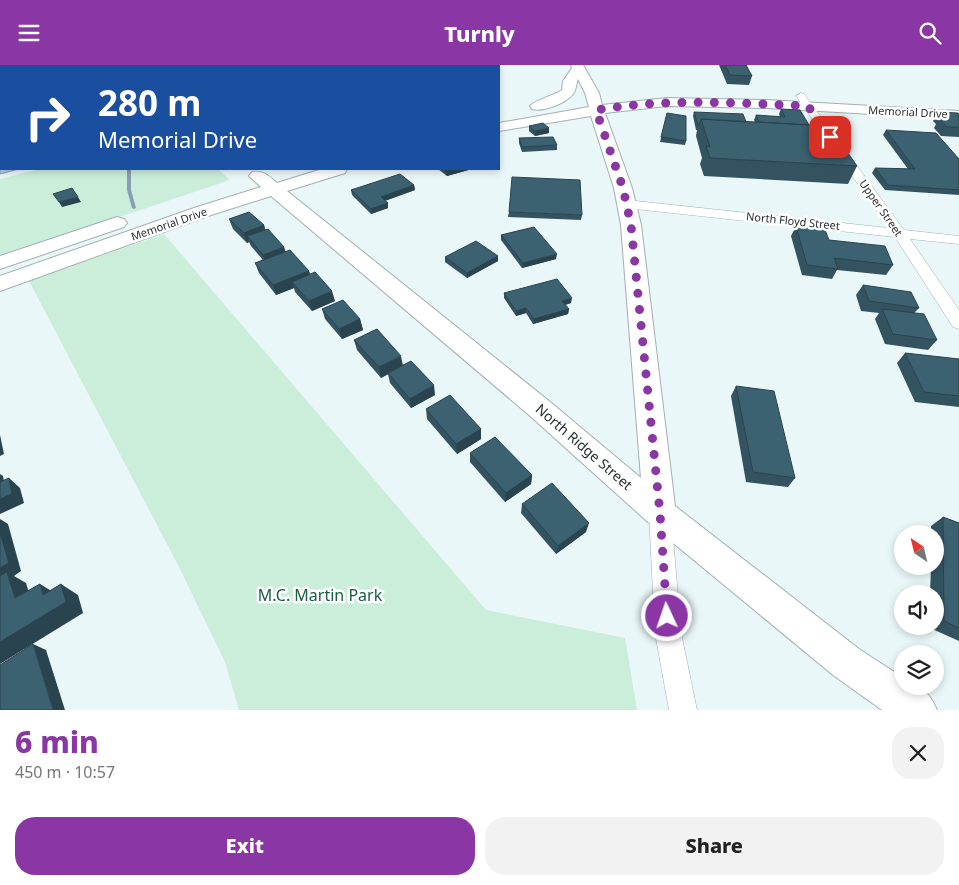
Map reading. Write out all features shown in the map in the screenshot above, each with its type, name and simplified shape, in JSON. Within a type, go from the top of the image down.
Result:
[{"type":"main road","points":[[578,67],[587,84],[604,98],[631,225],[640,298],[660,513]]},
{"type":"main road","points":[[537,106],[568,92],[570,81],[578,67]]},
{"type":"main road","name":"Memorial Drive","points":[[520,109],[604,98],[714,93],[959,115]]},
{"type":"main road","points":[[604,98],[661,94]]},
{"type":"main road","name":"Memorial Drive","points":[[500,127],[604,98],[627,105],[667,102],[804,101],[959,105]]},
{"type":"main road","name":"Memorial Drive","points":[[0,263],[137,216],[271,178],[331,170]]},
{"type":"main road","name":"Memorial Drive","points":[[0,284],[271,178]]},
{"type":"main road","name":"North Ridge Street","points":[[271,178],[660,513],[846,662],[916,710]]},
{"type":"street","name":"Upper Street","points":[[804,101],[899,233],[959,323]]},
{"type":"street","name":"North Floyd Street","points":[[626,204],[959,240]]},
{"type":"street","points":[[660,513],[668,633],[683,710]]},
{"type":"green space","points":[[36,170],[219,170],[230,180],[0,257],[0,179]]},
{"type":"green space","name":"M.C. Martin Park","points":[[164,234],[486,610],[625,638],[637,710],[239,710],[225,662],[178,565],[29,281]]},
{"type":"water","points":[[0,170],[15,170],[0,174]]},
{"type":"building","points":[[725,65],[746,65],[752,76],[730,75]]},
{"type":"building","points":[[781,109],[800,110],[809,125],[759,122],[756,115],[785,117]]},
{"type":"building","points":[[694,112],[743,114],[746,122],[701,119],[698,125]]},
{"type":"building","points":[[939,112],[958,113],[959,127],[947,127],[939,119],[947,119]]},
{"type":"building","points":[[667,113],[686,116],[686,141],[661,137]]},
{"type":"building","points":[[701,119],[829,126],[857,166],[710,158],[706,146],[710,147]]},
{"type":"building","points":[[543,123],[549,128],[535,131],[529,126]]},
{"type":"building","points":[[886,130],[936,133],[959,159],[959,190],[888,185],[875,168],[915,169]]},
{"type":"building","points":[[553,137],[557,145],[522,147],[519,138]]},
{"type":"building","points":[[400,174],[414,185],[381,197],[388,203],[371,209],[351,190]]},
{"type":"building","points":[[512,177],[580,180],[582,215],[509,212]]},
{"type":"building","points":[[72,188],[78,197],[59,202],[53,194]]},
{"type":"building","points":[[249,212],[264,225],[244,233],[229,219]]},
{"type":"building","points":[[796,226],[825,230],[829,240],[885,246],[893,265],[834,258],[838,269],[807,265]]},
{"type":"building","points":[[534,227],[557,254],[523,263],[501,235]]},
{"type":"building","points":[[268,229],[284,247],[263,255],[247,236]]},
{"type":"building","points":[[476,241],[498,256],[467,273],[445,257]]},
{"type":"building","points":[[290,250],[309,271],[273,285],[255,263]]},
{"type":"building","points":[[315,272],[332,291],[309,301],[292,282]]},
{"type":"building","points":[[557,279],[572,298],[562,301],[569,309],[534,319],[526,308],[516,311],[504,293]]},
{"type":"building","points":[[863,285],[911,292],[919,308],[869,301]]},
{"type":"building","points":[[343,300],[360,319],[339,329],[322,309]]},
{"type":"building","points":[[882,309],[924,314],[937,340],[893,334]]},
{"type":"building","points":[[377,329],[401,356],[379,367],[354,340]]},
{"type":"building","points":[[905,353],[959,359],[959,396],[924,392]]},
{"type":"building","points":[[411,361],[434,385],[410,399],[388,373]]},
{"type":"building","points":[[736,386],[774,391],[795,478],[753,472]]},
{"type":"building","points":[[450,395],[481,429],[456,444],[426,409]]},
{"type":"building","points":[[495,437],[532,475],[506,493],[470,453]]},
{"type":"building","points":[[9,478],[12,494],[0,499],[0,482]]},
{"type":"building","points":[[552,483],[589,523],[558,546],[522,504]]},
{"type":"building","points":[[943,517],[959,523],[959,628],[944,621]]},
{"type":"building","points":[[0,532],[9,563],[0,568]]},
{"type":"building","points":[[7,572],[15,598],[40,584],[43,595],[61,584],[66,602],[0,642],[0,576]]},
{"type":"building","points":[[33,644],[53,710],[0,710],[0,665]]},
{"type":"waterway","points":[[129,170],[129,190],[134,208]]},
{"type":"route","points":[[667,616],[660,513],[640,298],[631,225],[623,188],[596,110],[667,102],[808,106],[830,137]]}]
